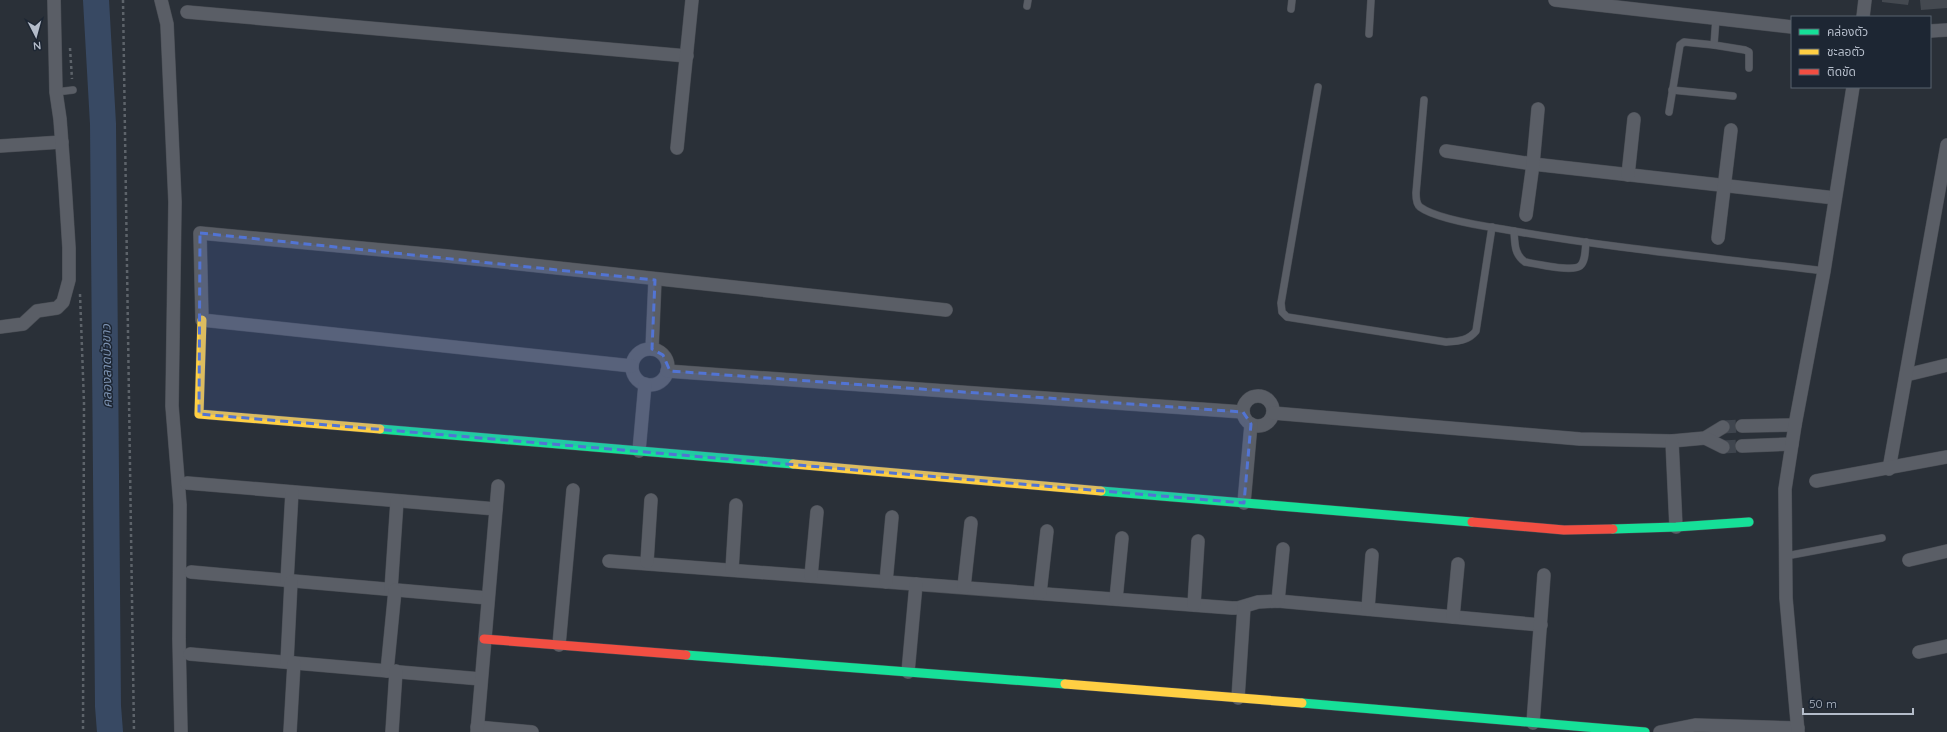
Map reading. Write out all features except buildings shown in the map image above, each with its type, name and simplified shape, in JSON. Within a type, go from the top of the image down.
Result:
[{"type":"street","points":[[0,327],[23,324],[37,311],[57,308],[63,302],[66,295],[69,280],[69,248],[62,142],[56,92],[54,0]]},
{"type":"street","points":[[161,0],[166,24],[175,202],[172,406],[180,505],[179,639],[181,732]]},
{"type":"street","points":[[677,148],[692,0]]},
{"type":"street","points":[[1555,0],[1791,27]]},
{"type":"street","points":[[1863,16],[1865,0]]},
{"type":"street","points":[[188,12],[687,56]]},
{"type":"street","points":[[1931,31],[1947,30]]},
{"type":"street","points":[[1660,732],[1695,725],[1798,730],[1786,598],[1785,489],[1795,425],[1824,270],[1853,88]]},
{"type":"street","points":[[1526,216],[1538,109]]},
{"type":"street","points":[[1628,175],[1634,119]]},
{"type":"street","points":[[1718,238],[1731,130]]},
{"type":"street","points":[[0,146],[62,142]]},
{"type":"street","points":[[1889,469],[1947,144]]},
{"type":"street","points":[[1446,151],[1533,164],[1835,198]]},
{"type":"street","points":[[946,310],[655,280],[447,256],[200,233],[202,320],[199,414],[1244,503],[1426,517],[1564,530],[1676,527],[1749,522]]},
{"type":"street","points":[[652,349],[655,280]]},
{"type":"street","points":[[202,320],[632,366]]},
{"type":"street","points":[[652,349],[663,355],[668,365],[667,371],[661,381],[656,384],[646,384],[635,377],[632,366],[633,360],[641,351],[652,349]]},
{"type":"street","points":[[1906,375],[1947,365]]},
{"type":"street","points":[[667,371],[905,390],[1037,397],[1243,412]]},
{"type":"street","points":[[639,451],[646,384]]},
{"type":"street","points":[[1258,396],[1265,398],[1271,403],[1273,413],[1266,424],[1259,426],[1251,424],[1245,419],[1243,412],[1245,404],[1250,398],[1258,396]]},
{"type":"street","points":[[1273,413],[1580,439],[1672,441],[1705,438],[1723,427]]},
{"type":"street","points":[[1244,503],[1251,424]]},
{"type":"street","points":[[1742,426],[1795,425]]},
{"type":"street","points":[[1705,438],[1723,447]]},
{"type":"street","points":[[1672,441],[1676,527]]},
{"type":"street","points":[[1742,446],[1792,444]]},
{"type":"street","points":[[1816,481],[1889,469],[1947,457]]},
{"type":"street","points":[[187,484],[496,509]]},
{"type":"street","points":[[498,486],[477,730],[532,732]]},
{"type":"street","points":[[559,645],[573,490]]},
{"type":"street","points":[[290,732],[289,582],[292,492]]},
{"type":"street","points":[[646,562],[651,500]]},
{"type":"street","points":[[392,732],[393,590],[397,501]]},
{"type":"street","points":[[732,570],[736,505]]},
{"type":"street","points":[[811,576],[818,512]]},
{"type":"street","points":[[886,582],[892,517]]},
{"type":"street","points":[[964,588],[970,523]]},
{"type":"street","points":[[1040,593],[1047,531]]},
{"type":"street","points":[[1116,599],[1122,538]]},
{"type":"street","points":[[1194,605],[1198,541]]},
{"type":"street","points":[[1278,601],[1283,549]]},
{"type":"street","points":[[1909,560],[1947,552]]},
{"type":"street","points":[[1368,609],[1372,555]]},
{"type":"street","points":[[609,561],[646,562],[732,570],[1232,608],[1258,602],[1278,601],[1542,625]]},
{"type":"street","points":[[1453,617],[1458,564]]},
{"type":"street","points":[[191,572],[289,582],[488,598]]},
{"type":"street","points":[[1533,723],[1542,625],[1544,575]]},
{"type":"street","points":[[908,672],[916,584]]},
{"type":"street","points":[[1238,698],[1244,606]]},
{"type":"street","points":[[484,639],[1238,698],[1644,732]]},
{"type":"street","points":[[1919,652],[1947,646]]},
{"type":"street","points":[[190,654],[481,679]]},
{"type":"lane","points":[[1291,9],[1292,0]]},
{"type":"lane","points":[[1369,34],[1371,0]]},
{"type":"lane","points":[[1714,45],[1716,18]]},
{"type":"lane","points":[[1669,112],[1680,45],[1684,42],[1714,45],[1750,52],[1749,68]]},
{"type":"lane","points":[[1318,87],[1281,303],[1282,312],[1287,317],[1446,342],[1462,341],[1471,337],[1476,331],[1492,227]]},
{"type":"lane","points":[[56,92],[72,90]]},
{"type":"lane","points":[[1672,90],[1732,96]]},
{"type":"lane","points":[[1424,100],[1416,193],[1420,206],[1443,216],[1472,224],[1586,242],[1824,270]]},
{"type":"lane","points":[[1514,231],[1516,251],[1519,258],[1525,262],[1572,269],[1580,266],[1583,261],[1586,242]]},
{"type":"lane","points":[[1786,556],[1882,538]]},
{"type":"path","points":[[123,0],[134,732]]},
{"type":"path","points":[[70,45],[72,90]]},
{"type":"path","points":[[80,286],[84,404],[83,732]]},
{"type":"highlighted area","points":[[200,233],[655,280],[652,349],[663,355],[670,371],[1243,412],[1251,424],[1244,503],[199,414]]},
{"type":"waterway","name":"คลองลาดบัวขาว","points":[[96,0],[103,124],[108,706],[110,732]]},
{"type":"tunnel","points":[[1723,427],[1742,426]]},
{"type":"tunnel","points":[[1723,447],[1742,446]]},
{"type":"traffic: fast","points":[[380,429],[793,464]]},
{"type":"traffic: fast","points":[[1101,491],[1472,522]]},
{"type":"traffic: fast","points":[[1613,529],[1676,527],[1749,522]]},
{"type":"traffic: fast","points":[[686,655],[1065,684]]},
{"type":"traffic: fast","points":[[1302,703],[1645,732]]},
{"type":"traffic: slow","points":[[202,320],[199,414],[380,429]]},
{"type":"traffic: slow","points":[[793,464],[1101,491]]},
{"type":"traffic: slow","points":[[1065,684],[1302,703]]},
{"type":"traffic: jam","points":[[1472,522],[1564,530],[1613,529]]},
{"type":"traffic: jam","points":[[484,639],[686,655]]}]
